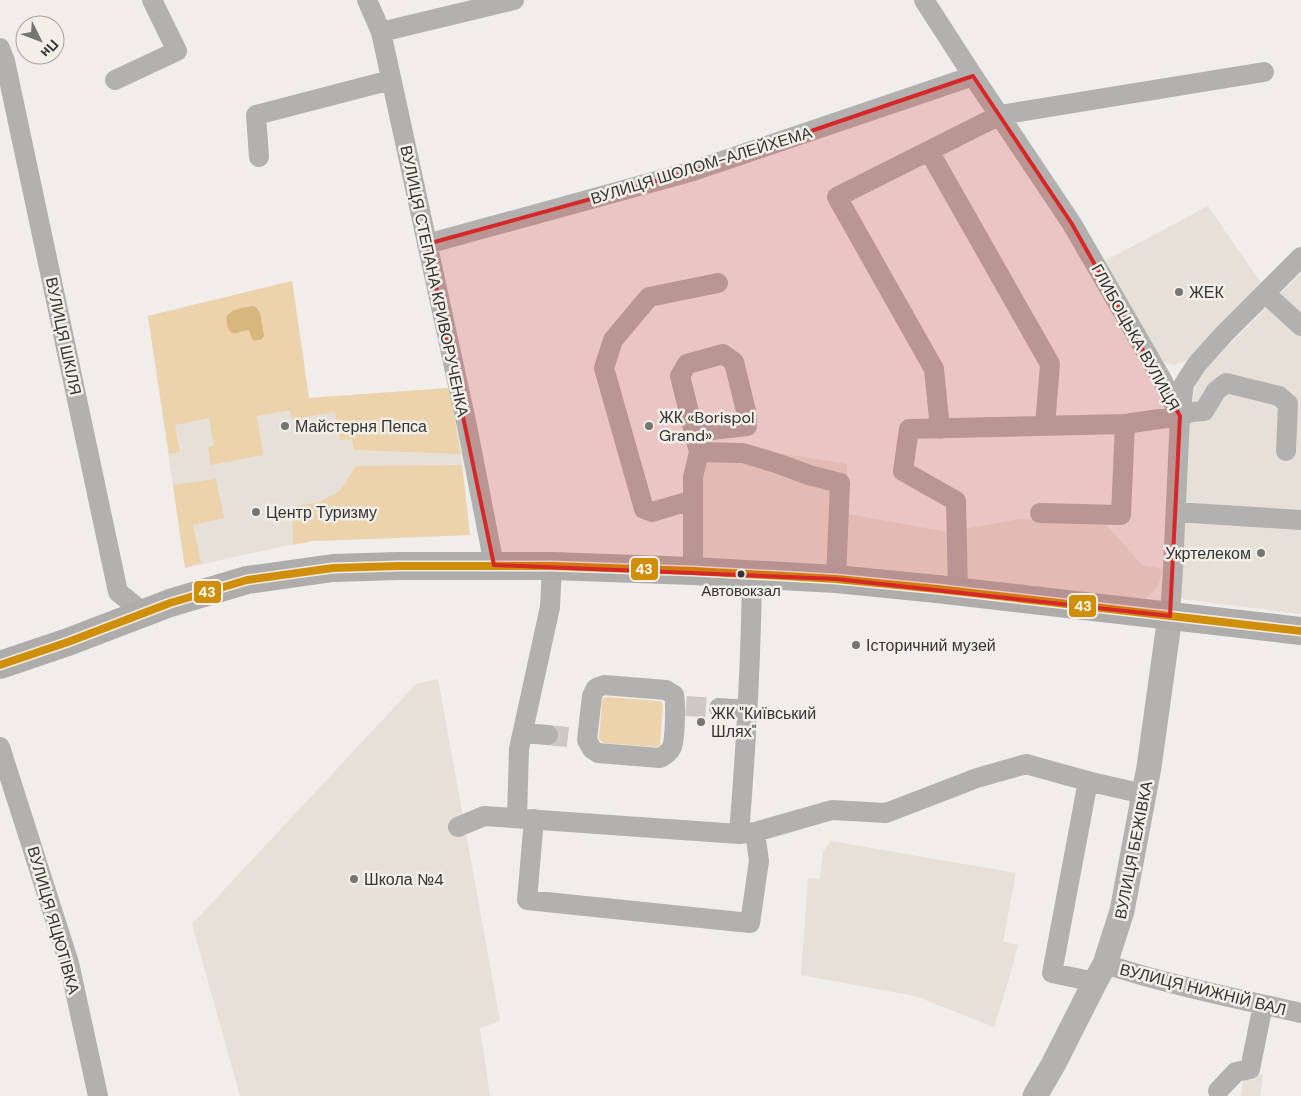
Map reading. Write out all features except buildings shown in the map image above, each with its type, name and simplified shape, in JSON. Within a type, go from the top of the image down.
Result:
[{"type":"highway","points":[[0,665],[68,642],[170,602],[247,580],[323,569],[424,565],[552,566],[836,579],[958,591],[1301,631]]},
{"type":"main road","name":"ВУЛИЦЯ БЕЖІВКА","points":[[1035,1096],[1054,1065],[1100,973],[1122,911],[1144,794],[1170,616]]},
{"type":"street","points":[[115,80],[177,51],[152,0]]},
{"type":"street","name":"ВУЛИЦЯ СТЕПАНА КРИВОРУЧЕНКА","points":[[367,0],[381,32],[467,426],[494,565]]},
{"type":"street","points":[[381,32],[514,0]]},
{"type":"street","name":"ГЛИБОЦЬКА ВУЛИЦЯ","points":[[924,0],[1072,224],[1162,378],[1180,416],[1170,616]]},
{"type":"street","name":"ВУЛИЦЯ ШКІЛЯ","points":[[0,48],[5,62],[24,149],[118,592],[144,612]]},
{"type":"street","points":[[940,429],[934,369],[837,197],[1000,115],[1264,72]]},
{"type":"street","name":"ВУЛИЦЯ ШОЛОМ-АЛЕЙХЕМА","points":[[427,244],[693,171],[973,76]]},
{"type":"street","points":[[259,157],[256,115],[391,80]]},
{"type":"street","points":[[930,150],[1050,364],[1046,426]]},
{"type":"street","points":[[1180,416],[1184,384],[1196,364],[1301,257]]},
{"type":"street","points":[[693,500],[652,512],[644,509],[604,368],[613,340],[649,297],[718,283]]},
{"type":"street","points":[[1265,293],[1301,326]]},
{"type":"street","points":[[958,591],[956,501],[903,471],[908,429],[1125,424],[1204,411],[1216,391],[1226,383],[1279,396],[1288,404],[1286,451]]},
{"type":"street","points":[[1040,513],[1120,515],[1125,424]]},
{"type":"street","points":[[693,571],[693,477],[699,452],[694,432]]},
{"type":"street","points":[[699,452],[743,453],[809,475],[840,483],[836,579]]},
{"type":"street","points":[[1176,512],[1301,520]]},
{"type":"street","points":[[552,566],[550,607],[519,749],[526,819],[527,900],[750,923],[759,861],[747,833],[752,574]]},
{"type":"street","points":[[604,685],[666,690],[674,695],[681,706],[672,747],[667,754],[660,758],[598,753],[581,739],[592,696],[596,688],[604,685]]},
{"type":"street","points":[[719,708],[748,710]]},
{"type":"street","points":[[523,732],[548,735]]},
{"type":"street","name":"ВУЛИЦЯ ЯЦЮТІВКА","points":[[0,747],[69,963],[98,1096]]},
{"type":"street","points":[[458,827],[484,816],[747,833],[832,810],[886,814],[977,778],[1026,764],[1144,794]]},
{"type":"street","name":"ВУЛИЦЯ НИЖНІЙ ВАЛ","points":[[1088,781],[1052,973],[1135,974],[1301,1013]]},
{"type":"street","points":[[1218,1091],[1236,1072],[1250,1069],[1263,1004]]},
{"type":"highlighted area","points":[[973,76],[1072,224],[1180,416],[1170,616],[836,579],[494,565],[427,244],[693,171]]},
{"type":"shaded area","points":[[1208,206],[1264,287],[1188,360],[1174,365],[1166,363],[1158,356],[1101,263]]},
{"type":"shaded area","points":[[1301,273],[1301,614],[1181,599],[1188,413],[1200,374]]},
{"type":"shaded area","points":[[292,281],[309,398],[449,388],[461,457],[470,535],[312,541],[185,568],[148,316]]},
{"type":"shaded area","points":[[292,281],[309,398],[449,388],[461,454],[354,450],[352,439],[340,440],[335,412],[292,419],[290,410],[257,416],[263,455],[211,465],[208,447],[214,446],[209,418],[175,425],[180,452],[169,454],[148,316]]},
{"type":"shaded area","points":[[251,306],[256,307],[260,313],[264,336],[262,339],[255,341],[252,339],[249,330],[237,333],[230,331],[226,319],[234,310]]},
{"type":"shaded area","points":[[690,439],[847,464],[848,514],[948,532],[1020,519],[1105,523],[1142,565],[1163,569],[1158,586],[1145,599],[686,564]]},
{"type":"shaded area","points":[[462,465],[470,535],[313,541],[293,545],[292,507],[319,502],[340,491],[356,466]]},
{"type":"shaded area","points":[[216,479],[224,518],[193,525],[201,563],[185,568],[173,485]]},
{"type":"shaded area","name":"Школа №4","points":[[438,679],[500,1021],[480,1028],[490,1096],[240,1096],[192,924],[416,684]]},
{"type":"shaded area","points":[[603,698],[662,702],[660,745],[657,747],[604,743],[601,741],[599,739],[602,701]]},
{"type":"shaded area","points":[[831,841],[1016,873],[1003,942],[1018,945],[994,1027],[915,996],[801,975],[808,878],[820,879],[823,852]]},
{"type":"shaded area","points":[[1244,1073],[1263,1075],[1260,1096],[1241,1096]]},
{"type":"tunnel","points":[[686,706],[719,708]]},
{"type":"tunnel","points":[[548,735],[574,738]]},
{"type":"transit line","name":"43","points":[[0,665],[68,642],[170,603],[247,580],[333,568],[398,566],[552,566],[836,579],[1301,631]]},
{"type":"place","name":"ЖЕК","points":[[1179,292]]},
{"type":"place","name":"Майстерня Пепса","points":[[285,426]]},
{"type":"place","name":"ЖК «Borispol Grand»","points":[[649,426]]},
{"type":"place","name":"Центр Туризму","points":[[256,512]]},
{"type":"place","name":"Укртелеком","points":[[1261,553]]},
{"type":"place","name":"Автовокзал","points":[[741,574]]},
{"type":"place","name":"Історичний музей","points":[[856,645]]},
{"type":"place","name":"ЖК \"Київський Шлях\"","points":[[701,722]]},
{"type":"place","name":"Школа №4","points":[[354,879]]}]
